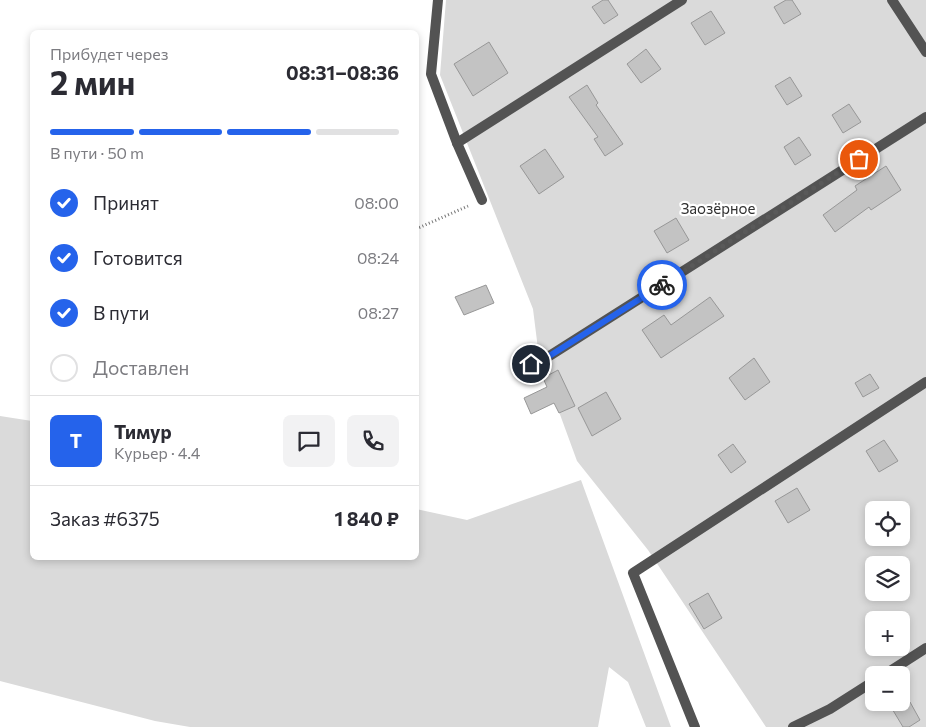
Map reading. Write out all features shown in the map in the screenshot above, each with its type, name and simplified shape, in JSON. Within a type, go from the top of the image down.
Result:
[{"type":"street","points":[[438,0],[431,74],[457,143],[482,200]]},
{"type":"street","points":[[457,143],[682,0]]},
{"type":"street","points":[[892,0],[926,52]]},
{"type":"street","points":[[531,364],[543,360],[926,117]]},
{"type":"street","points":[[695,727],[633,573],[926,382]]},
{"type":"street","points":[[898,666],[926,648]]},
{"type":"street","points":[[793,727],[830,709],[865,687]]},
{"type":"path","points":[[419,228],[482,200]]},
{"type":"green space","name":"Заозёрное","points":[[446,0],[926,0],[926,727],[766,727],[648,550],[577,461],[539,357],[533,309],[440,75]]},
{"type":"green space","points":[[0,416],[30,421],[30,560],[419,560],[419,510],[467,520],[581,480],[671,727],[646,727],[628,682],[609,667],[598,727],[190,727],[155,721],[0,681]]},
{"type":"building","points":[[603,0],[608,0],[618,15],[604,24],[592,7]]},
{"type":"building","points":[[786,0],[792,0],[801,14],[784,24],[774,7]]},
{"type":"building","points":[[711,11],[725,33],[705,45],[691,23]]},
{"type":"building","points":[[489,42],[508,73],[473,96],[454,64]]},
{"type":"building","points":[[646,49],[661,69],[641,83],[627,64]]},
{"type":"building","points":[[790,77],[802,96],[787,105],[775,86]]},
{"type":"building","points":[[587,85],[598,103],[596,105],[623,144],[605,156],[594,139],[598,137],[569,97]]},
{"type":"building","points":[[849,104],[861,122],[843,133],[832,115]]},
{"type":"building","points":[[799,137],[811,155],[795,165],[784,147]]},
{"type":"building","points":[[545,149],[564,177],[539,194],[520,166]]},
{"type":"building","points":[[886,166],[901,190],[871,210],[869,207],[835,232],[823,215],[857,190],[855,186]]},
{"type":"building","points":[[676,218],[689,240],[667,253],[654,231]]},
{"type":"building","points":[[486,285],[494,303],[464,315],[455,297]]},
{"type":"building","points":[[710,297],[724,316],[661,358],[642,330],[664,315],[671,325]]},
{"type":"building","points":[[754,358],[770,382],[745,400],[729,378]]},
{"type":"building","points":[[558,370],[575,406],[559,413],[554,403],[531,414],[524,398],[547,387],[543,378]]},
{"type":"building","points":[[870,374],[879,388],[863,397],[855,383]]},
{"type":"building","points":[[606,392],[621,419],[592,436],[578,408]]},
{"type":"building","points":[[884,440],[898,461],[879,472],[866,451]]},
{"type":"building","points":[[733,444],[746,462],[731,473],[718,455]]},
{"type":"building","points":[[797,488],[810,510],[788,523],[775,501]]},
{"type":"building","points":[[708,593],[722,618],[704,629],[689,604]]},
{"type":"building","points":[[910,702],[920,720],[909,727],[903,727],[893,711],[910,711]]},
{"type":"way so far","points":[[662,285],[859,159]]},
{"type":"route","points":[[531,364],[543,360],[662,285]]}]
